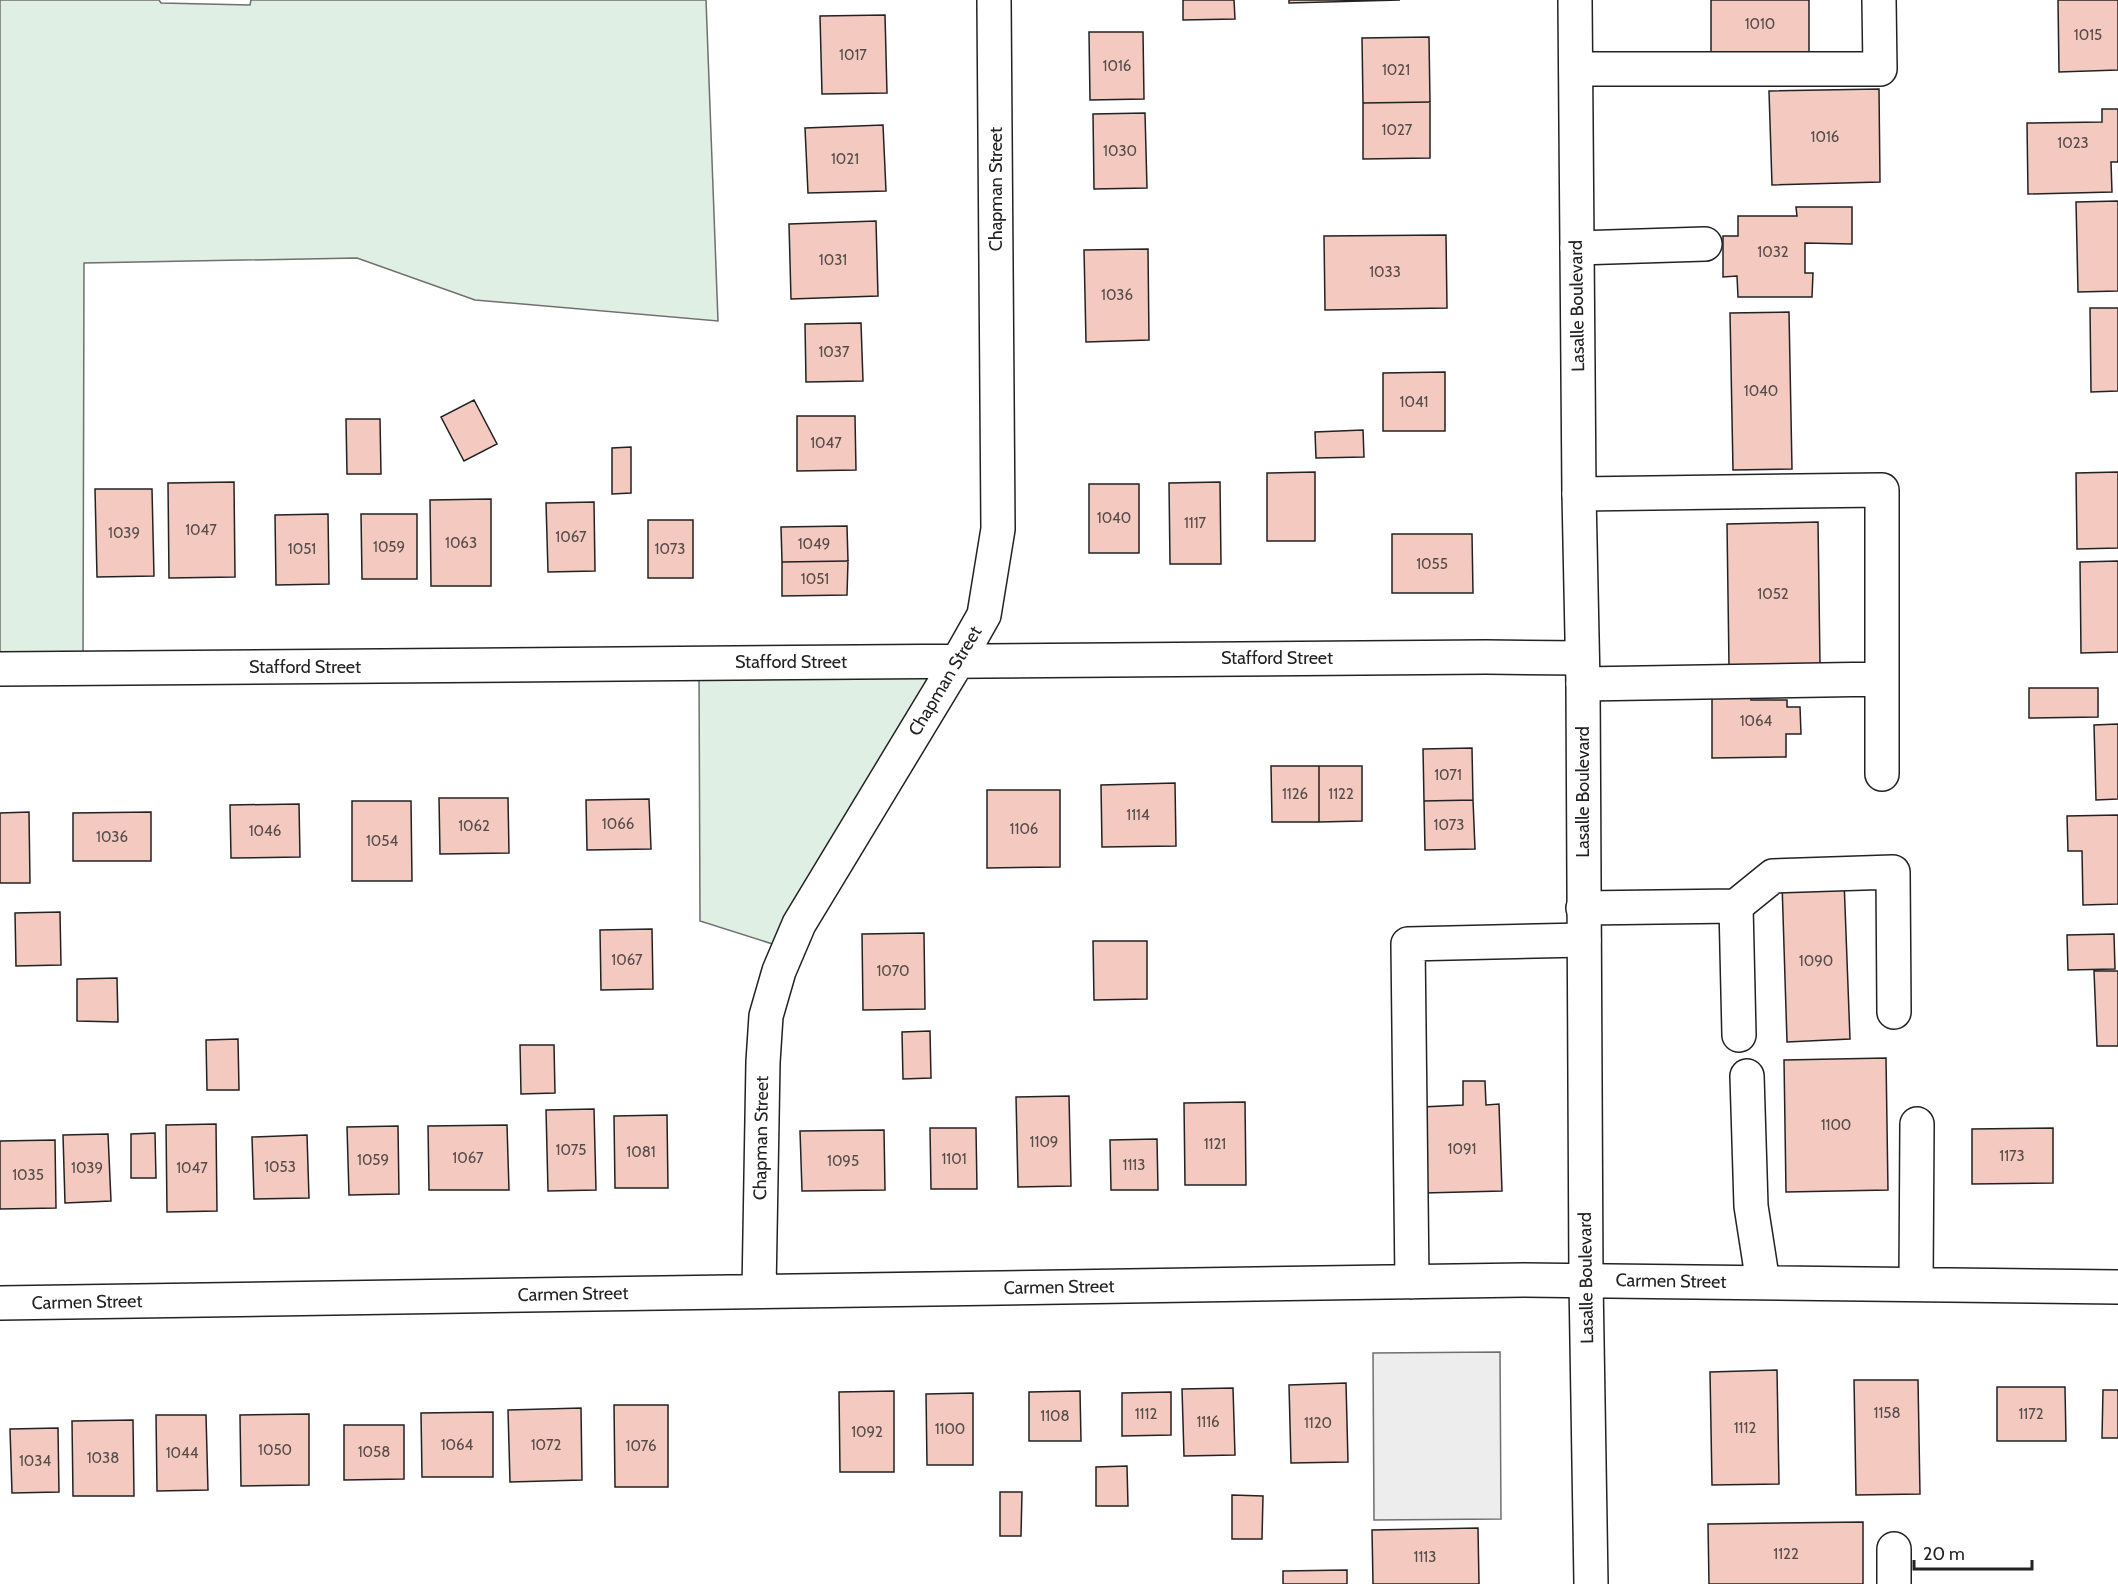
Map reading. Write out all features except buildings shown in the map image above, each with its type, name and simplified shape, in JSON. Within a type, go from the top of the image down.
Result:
[{"type":"street","name":"Chapman Street","points":[[759,1291],[763,1062],[766,1016],[779,971],[804,915],[984,615],[998,529],[994,0]]},
{"type":"street","name":"Lasalle Boulevard","points":[[1575,0],[1579,494],[1583,671],[1586,1280],[1592,1584]]},
{"type":"street","points":[[1576,69],[1880,69],[1879,0]]},
{"type":"street","points":[[1577,248],[1705,244]]},
{"type":"street","points":[[1579,494],[1882,490],[1882,774]]},
{"type":"street","name":"Stafford Street","points":[[0,669],[1474,657],[1583,671],[1882,679]]},
{"type":"street","points":[[1412,1282],[1408,944],[1736,906],[1773,876],[1893,872],[1894,1011]]},
{"type":"street","points":[[1736,906],[1739,1035]]},
{"type":"street","points":[[1747,1076],[1751,1206],[1763,1282]]},
{"type":"street","points":[[1916,1284],[1917,1124]]},
{"type":"street","name":"Carmen Street","points":[[0,1303],[1586,1280],[2118,1287]]},
{"type":"street","points":[[1894,1549],[1894,1584]]},
{"type":"green space","points":[[0,0],[159,0],[161,3],[250,5],[251,0],[706,0],[718,321],[475,300],[357,258],[84,263],[83,665],[0,666]]},
{"type":"green space","points":[[950,664],[782,947],[700,921],[699,667]]},
{"type":"shaded area","points":[[1500,1352],[1501,1519],[1374,1520],[1373,1353]]}]
